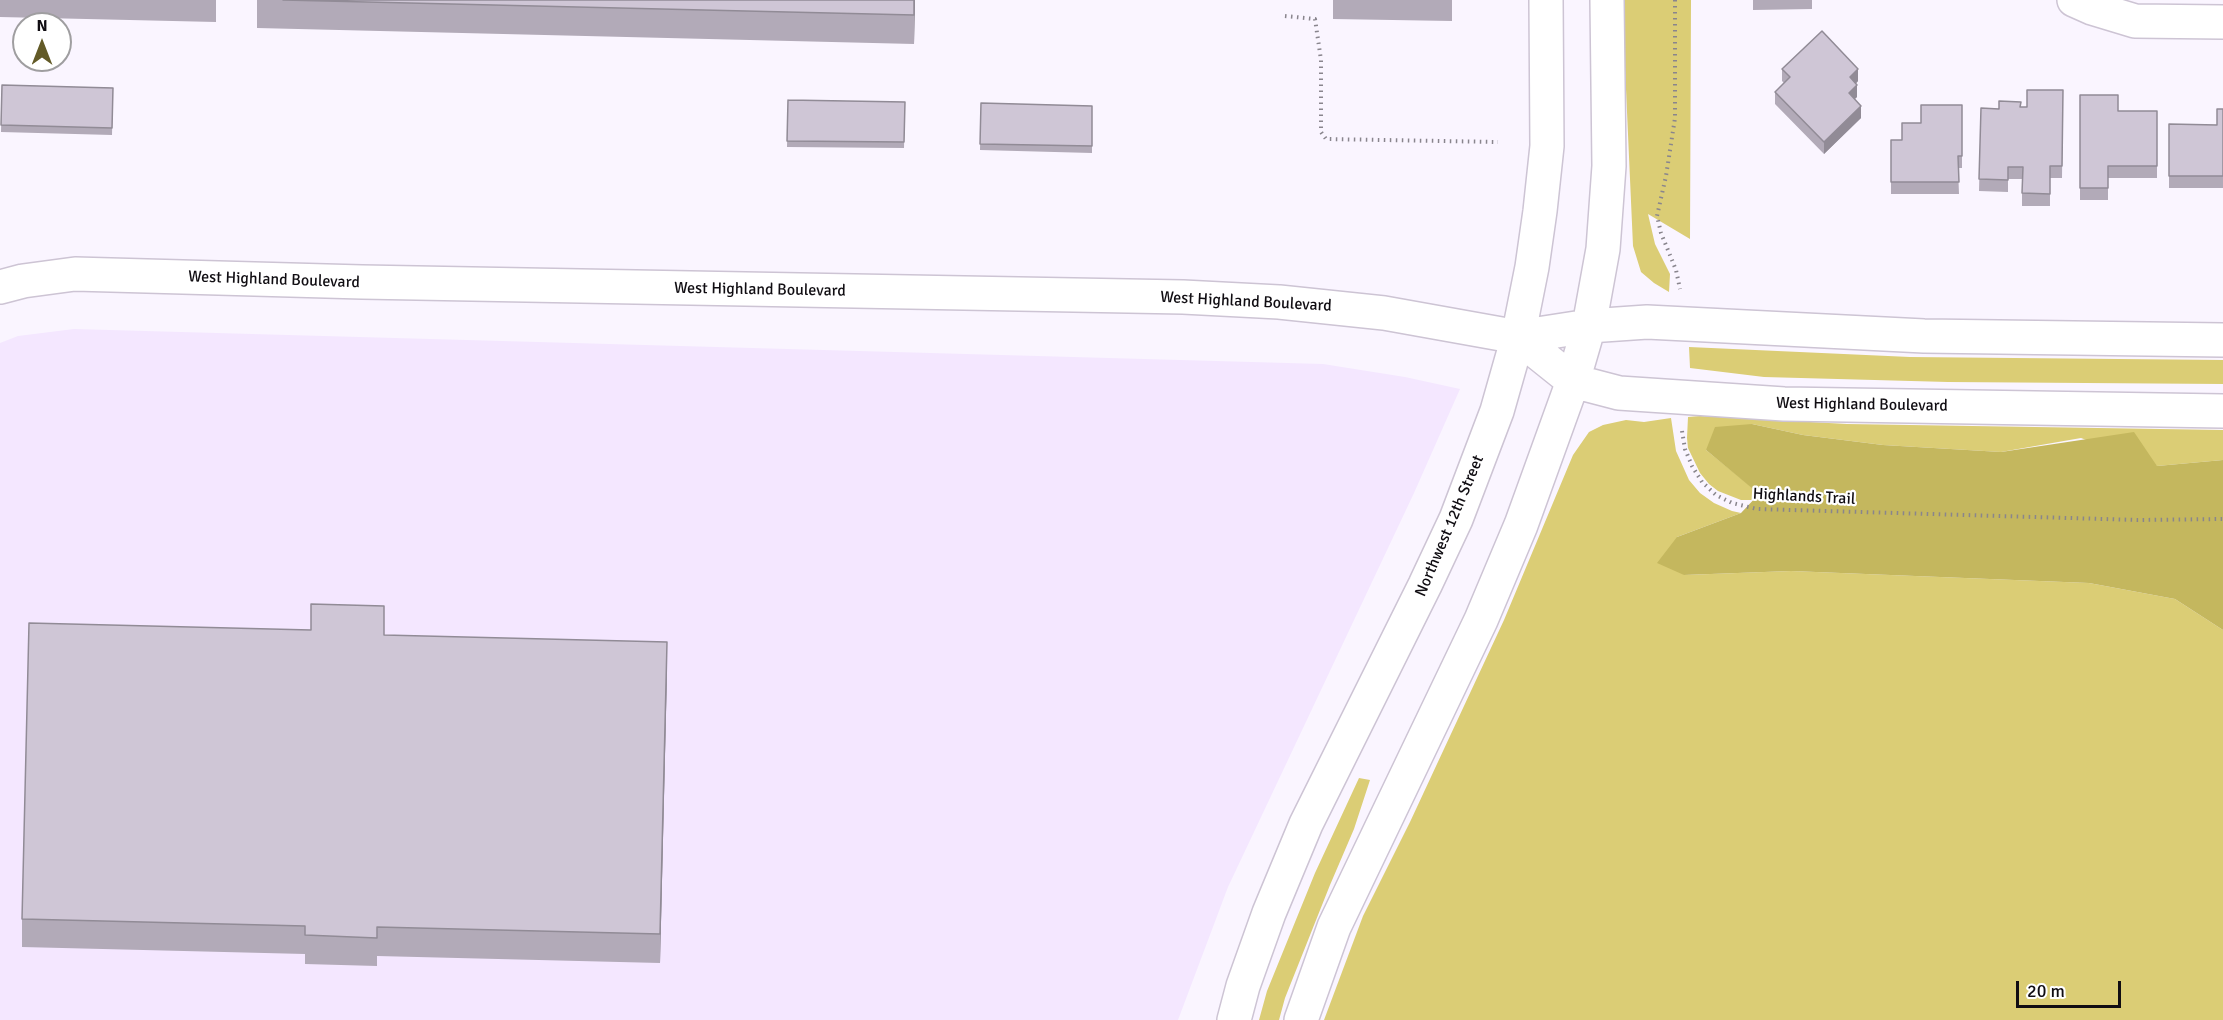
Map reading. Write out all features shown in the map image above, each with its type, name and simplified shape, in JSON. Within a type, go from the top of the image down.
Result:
[{"type":"main road","name":"Northwest 12th Street","points":[[1234,1020],[1243,986],[1269,913],[1306,824],[1425,585],[1455,519],[1497,411],[1518,337],[1532,267],[1547,146],[1546,0]]},
{"type":"main road","points":[[1301,1020],[1334,927],[1495,589],[1574,381],[1589,326],[1603,249],[1609,166],[1607,0]]},
{"type":"main road","points":[[2074,0],[2135,21],[2223,22]]},
{"type":"main road","name":"West Highland Boulevard","points":[[0,287],[23,280],[75,274],[374,283],[1183,297],[1279,302],[1384,313],[1518,337],[1589,326],[1647,322],[1924,336],[2223,340]]},
{"type":"main road","name":"West Highland Boulevard","points":[[1518,337],[1574,381],[1619,393],[1784,404],[2223,411]]},
{"type":"path","points":[[1676,0],[1675,118],[1657,216],[1681,290],[1681,325]]},
{"type":"path","points":[[1286,16],[1316,19],[1321,60],[1321,132],[1326,139],[1498,142]]},
{"type":"path","name":"Highlands Trail","points":[[1680,398],[1685,449],[1702,482],[1716,495],[1732,503],[1757,509],[2138,520],[2223,519]]},
{"type":"shaded area","points":[[1622,0],[1691,0],[1690,239],[1648,214],[1655,244],[1670,274],[1669,292],[1641,272],[1633,246]]},
{"type":"shaded area","points":[[74,329],[1323,364],[1405,377],[1460,389],[1414,493],[1228,887],[1178,1020],[0,1020],[0,343],[18,336]]},
{"type":"shaded area","points":[[1689,347],[1910,357],[2223,360],[2223,384],[1948,382],[1764,377],[1690,368]]},
{"type":"shaded area","points":[[1688,417],[1847,424],[2223,430],[2223,460],[2157,466],[2081,438],[2001,452],[1883,445],[1803,435],[1752,424],[1706,450],[1759,493],[1751,500],[1741,500],[1718,491],[1700,473],[1688,448],[1687,438]]},
{"type":"shaded area","points":[[1671,418],[1676,451],[1689,480],[1700,493],[1714,503],[1741,513],[1677,537],[1684,575],[1791,571],[2089,583],[2175,599],[2223,630],[2223,1020],[1324,1020],[1363,916],[1410,822],[1504,620],[1573,455],[1589,432],[1603,425],[1626,420],[1644,422]]},
{"type":"shaded area","points":[[1752,424],[1803,435],[1883,445],[2001,452],[2134,432],[2157,466],[2223,460],[2223,630],[2175,599],[2089,583],[1791,571],[1684,575],[1657,563],[1677,537],[1741,513],[1759,494],[1706,450],[1715,427]]},
{"type":"shaded area","points":[[1359,778],[1370,780],[1354,829],[1285,998],[1279,1020],[1259,1020],[1267,991],[1315,873]]},
{"type":"building","points":[[283,0],[914,0],[914,15]]},
{"type":"building","points":[[1822,31],[1858,69],[1850,77],[1857,85],[1849,93],[1861,106],[1824,142],[1775,92],[1790,77],[1782,69]]},
{"type":"building","points":[[2,85],[113,88],[112,128],[1,125]]},
{"type":"building","points":[[2027,90],[2063,90],[2062,166],[2050,166],[2050,194],[2022,193],[2023,167],[2008,167],[2008,180],[1979,179],[1981,108],[1999,109],[1999,101],[2021,102],[2020,107],[2027,107]]},
{"type":"building","points":[[2080,95],[2118,95],[2118,111],[2157,111],[2157,166],[2108,166],[2108,188],[2080,188]]},
{"type":"building","points":[[788,100],[905,102],[904,142],[787,141]]},
{"type":"building","points":[[981,103],[1092,106],[1092,146],[980,144]]},
{"type":"building","points":[[1921,105],[1962,105],[1962,156],[1958,156],[1959,182],[1891,182],[1891,140],[1902,140],[1902,123],[1921,123]]},
{"type":"building","points":[[2217,109],[2223,109],[2223,176],[2169,176],[2169,124],[2217,125]]},
{"type":"building","points":[[311,604],[384,606],[384,635],[667,642],[660,934],[377,927],[377,938],[305,935],[305,926],[22,919],[29,623],[311,630]]}]
